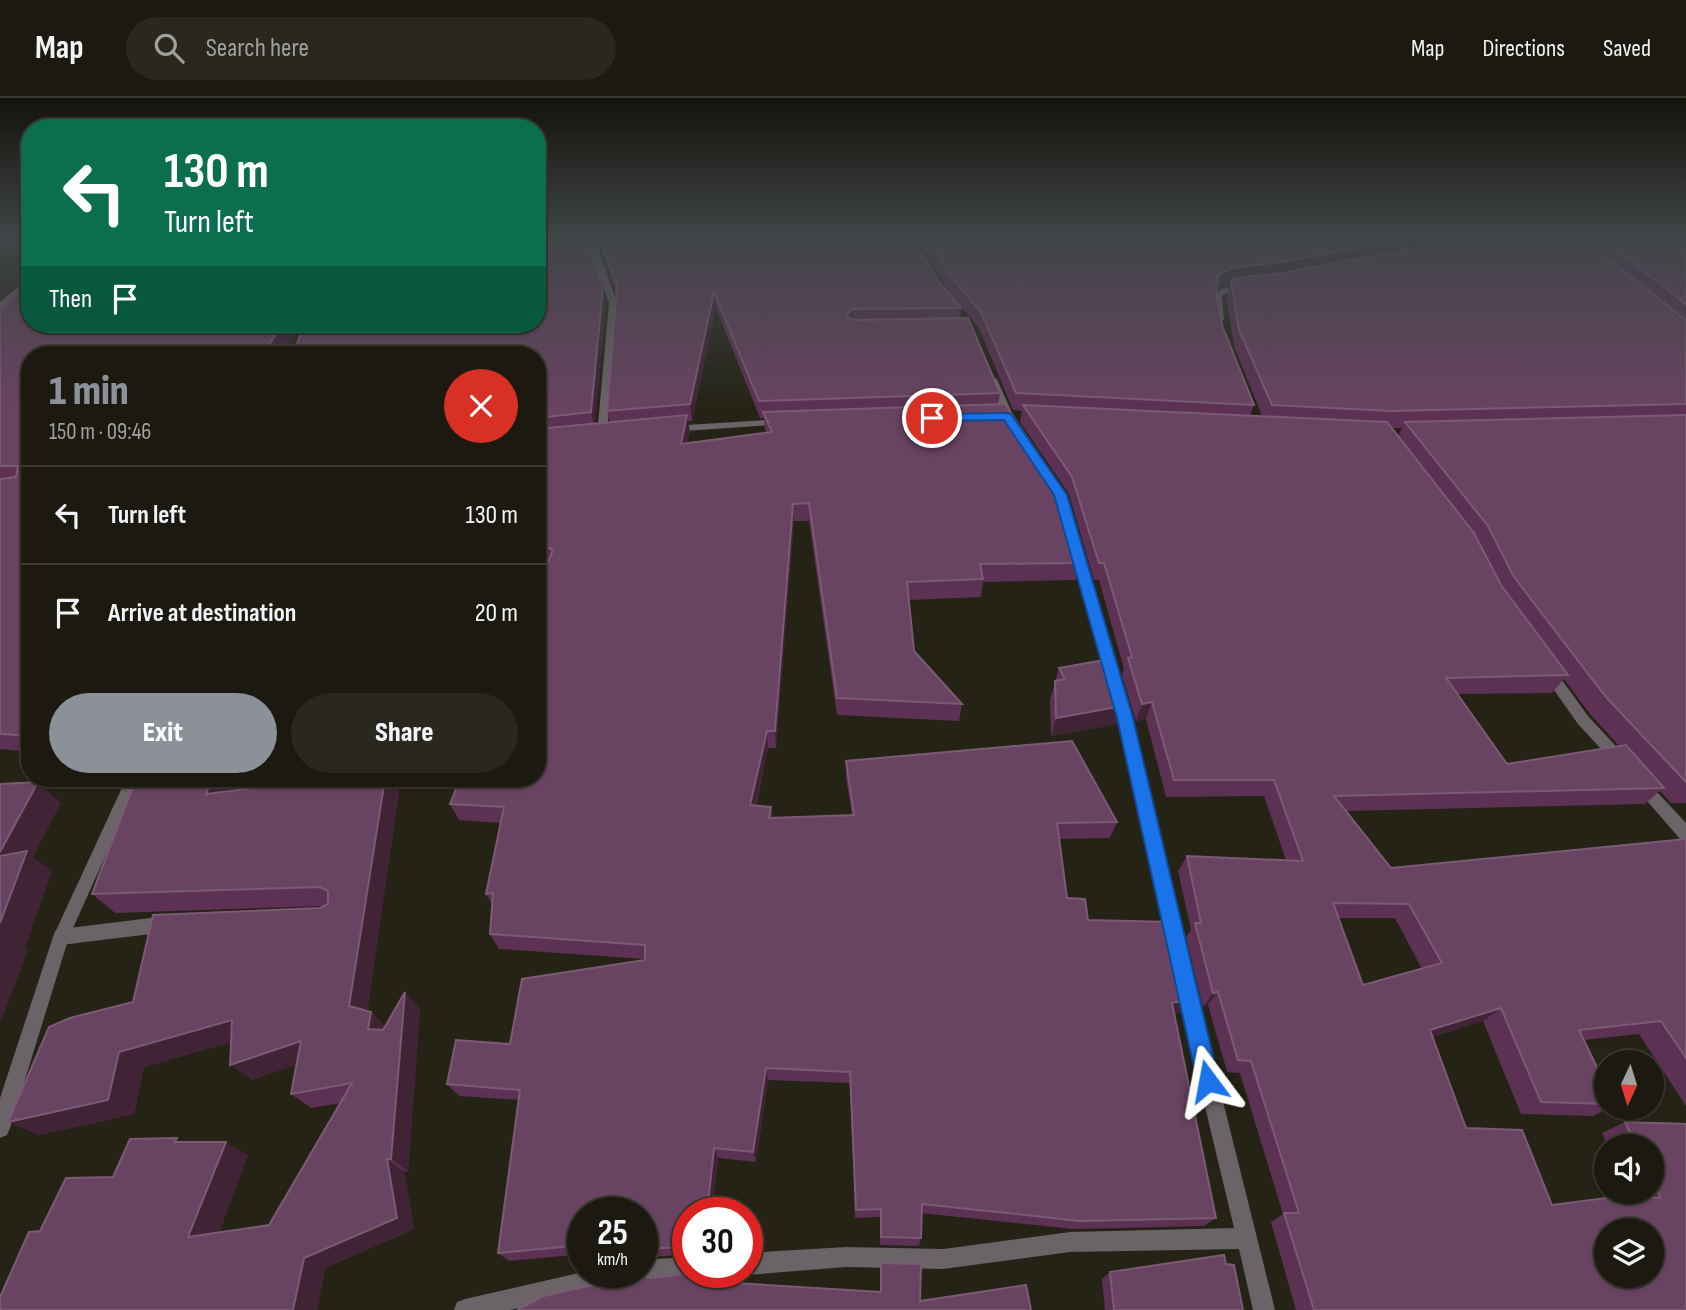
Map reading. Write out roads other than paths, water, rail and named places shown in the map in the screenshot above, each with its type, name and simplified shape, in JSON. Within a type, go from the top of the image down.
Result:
[{"type":"street","points":[[602,435],[613,303],[610,296]]},
{"type":"street","points":[[1218,296],[1221,328]]},
{"type":"street","points":[[987,367],[1007,417],[1022,439]]},
{"type":"street","points":[[656,430],[790,422]]},
{"type":"street","points":[[589,436],[615,434]]},
{"type":"street","points":[[1037,461],[1060,495],[1125,718],[1177,949],[1264,1310]]},
{"type":"street","points":[[1543,664],[1583,720],[1686,834]]},
{"type":"street","points":[[0,1128],[61,937],[129,787]]},
{"type":"street","points":[[61,937],[182,922]]},
{"type":"street","points":[[763,1263],[846,1257],[943,1259],[1070,1242],[1246,1238]]},
{"type":"street","points":[[465,1310],[567,1286]]}]
